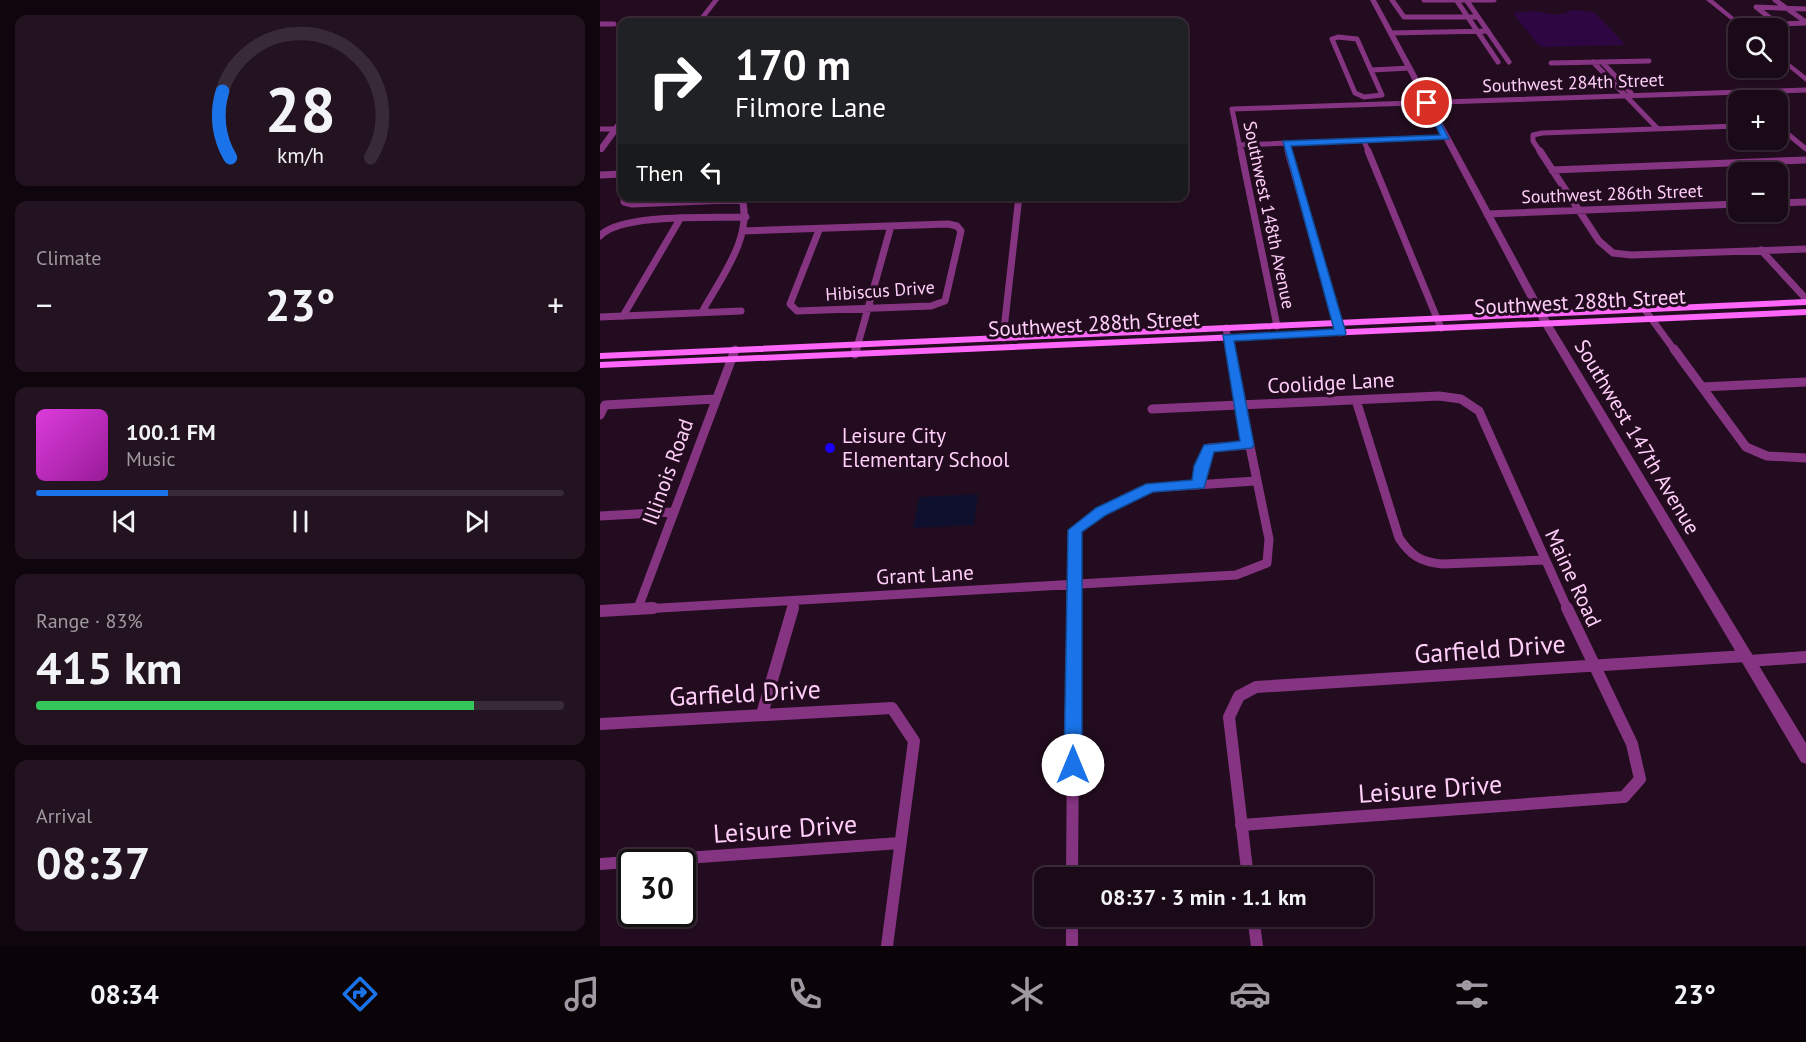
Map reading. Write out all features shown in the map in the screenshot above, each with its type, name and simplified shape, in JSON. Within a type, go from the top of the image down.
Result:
[{"type":"main road","name":"Southwest 288th Street","points":[[1649,314],[1806,301]]},
{"type":"main road","name":"Southwest 288th Street","points":[[600,365],[856,349],[1649,314],[1806,312]]},
{"type":"main road","name":"Southwest 288th Street","points":[[856,349],[1003,338],[1226,333],[1277,326],[1339,328]]},
{"type":"main road","name":"Southwest 288th Street","points":[[600,356],[733,355]]},
{"type":"street","points":[[702,18],[716,0]]},
{"type":"street","name":"Southwest 147th Avenue","points":[[1373,0],[1543,319],[1806,757]]},
{"type":"street","points":[[1392,0],[1404,17],[1478,17]]},
{"type":"street","points":[[1424,0],[1457,2],[1494,0]]},
{"type":"street","points":[[1709,0],[1732,18]]},
{"type":"street","points":[[1775,0],[1806,22]]},
{"type":"street","points":[[1467,1],[1509,62]]},
{"type":"street","points":[[1457,2],[1498,62]]},
{"type":"street","points":[[1806,9],[1756,8],[1778,24],[1806,22]]},
{"type":"street","points":[[600,24],[614,24]]},
{"type":"street","points":[[1391,33],[1488,31]]},
{"type":"street","points":[[1346,37],[1357,39],[1371,68],[1382,95],[1364,97],[1356,94],[1332,39],[1346,37]]},
{"type":"street","points":[[1551,63],[1648,61],[1559,66]]},
{"type":"street","points":[[1599,63],[1621,93],[1628,96],[1657,128]]},
{"type":"street","points":[[1788,65],[1806,80]]},
{"type":"street","points":[[1371,68],[1409,66]]},
{"type":"street","name":"Southwest 284th Street","points":[[1232,110],[1806,90]]},
{"type":"street","name":"Southwest 148th Avenue","points":[[1232,110],[1277,326]]},
{"type":"street","points":[[600,129],[618,126]]},
{"type":"street","points":[[1728,126],[1542,132],[1533,135],[1533,141],[1599,241],[1613,253],[1631,255],[1806,249]]},
{"type":"street","points":[[600,150],[618,128]]},
{"type":"street","points":[[1788,134],[1806,149]]},
{"type":"street","points":[[1239,145],[1446,137]]},
{"type":"street","points":[[1364,141],[1439,324]]},
{"type":"street","points":[[1286,143],[1339,328]]},
{"type":"street","points":[[1552,170],[1806,160]]},
{"type":"street","points":[[600,175],[618,174]]},
{"type":"street","points":[[624,201],[632,204],[687,201]]},
{"type":"street","points":[[702,312],[743,231],[747,205],[744,201]]},
{"type":"street","points":[[1003,338],[1018,201]]},
{"type":"street","points":[[1788,203],[1806,202]]},
{"type":"street","name":"Southwest 286th Street","points":[[1487,214],[1728,204]]},
{"type":"street","points":[[600,236],[607,228],[621,222],[746,217]]},
{"type":"street","points":[[623,316],[680,219]]},
{"type":"street","points":[[856,349],[891,226]]},
{"type":"street","name":"Hibiscus Drive","points":[[743,231],[957,226],[961,231],[945,301],[931,306],[797,311],[790,304],[819,230]]},
{"type":"street","points":[[1761,250],[1806,301]]},
{"type":"street","points":[[600,317],[741,311]]},
{"type":"street","points":[[1649,314],[1746,447],[1761,457],[1806,458]]},
{"type":"street","points":[[1072,867],[1075,530],[1101,511],[1151,488],[1255,481],[1226,333]]},
{"type":"street","name":"Illinois Road","points":[[638,608],[672,512],[733,355]]},
{"type":"street","points":[[1702,387],[1806,382]]},
{"type":"street","name":"Coolidge Lane","points":[[1152,409],[1439,396]]},
{"type":"street","name":"Maine Road","points":[[1439,396],[1461,399],[1479,411],[1544,560],[1632,744],[1640,779],[1624,797]]},
{"type":"street","points":[[600,415],[605,405],[715,399]]},
{"type":"street","points":[[1356,400],[1399,538],[1408,553],[1420,561],[1437,565],[1544,560]]},
{"type":"street","points":[[1199,484],[1201,466],[1209,448],[1248,445]]},
{"type":"street","name":"Grant Lane","points":[[600,610],[1236,575],[1268,563],[1269,538],[1255,481]]},
{"type":"street","points":[[600,516],[672,512]]},
{"type":"street","points":[[762,714],[795,601]]},
{"type":"street","name":"Garfield Drive","points":[[1241,825],[1229,717],[1239,696],[1256,687],[1594,665],[1806,657]]},
{"type":"street","name":"Garfield Drive","points":[[600,724],[892,708],[914,741],[900,843]]},
{"type":"street","name":"Leisure Drive","points":[[1241,825],[1624,797]]},
{"type":"street","points":[[1241,825],[1247,867]]},
{"type":"street","points":[[887,946],[900,843]]},
{"type":"street","name":"Leisure Drive","points":[[600,864],[900,843]]},
{"type":"street","points":[[1072,927],[1072,946]]},
{"type":"street","points":[[1254,927],[1257,946]]},
{"type":"shaded area","points":[[1573,10],[1594,12],[1624,43],[1623,45],[1544,47],[1538,45],[1513,13],[1533,11],[1558,15]]},
{"type":"shaded area","points":[[978,494],[974,525],[913,528],[919,497]]},
{"type":"place","name":"Leisure City Elementary School","points":[[830,448]]},
{"type":"route","points":[[1073,765],[1075,530],[1101,511],[1151,488],[1199,484],[1201,466],[1209,448],[1248,445],[1227,338],[1340,333],[1286,143],[1446,137],[1427,103]]}]
